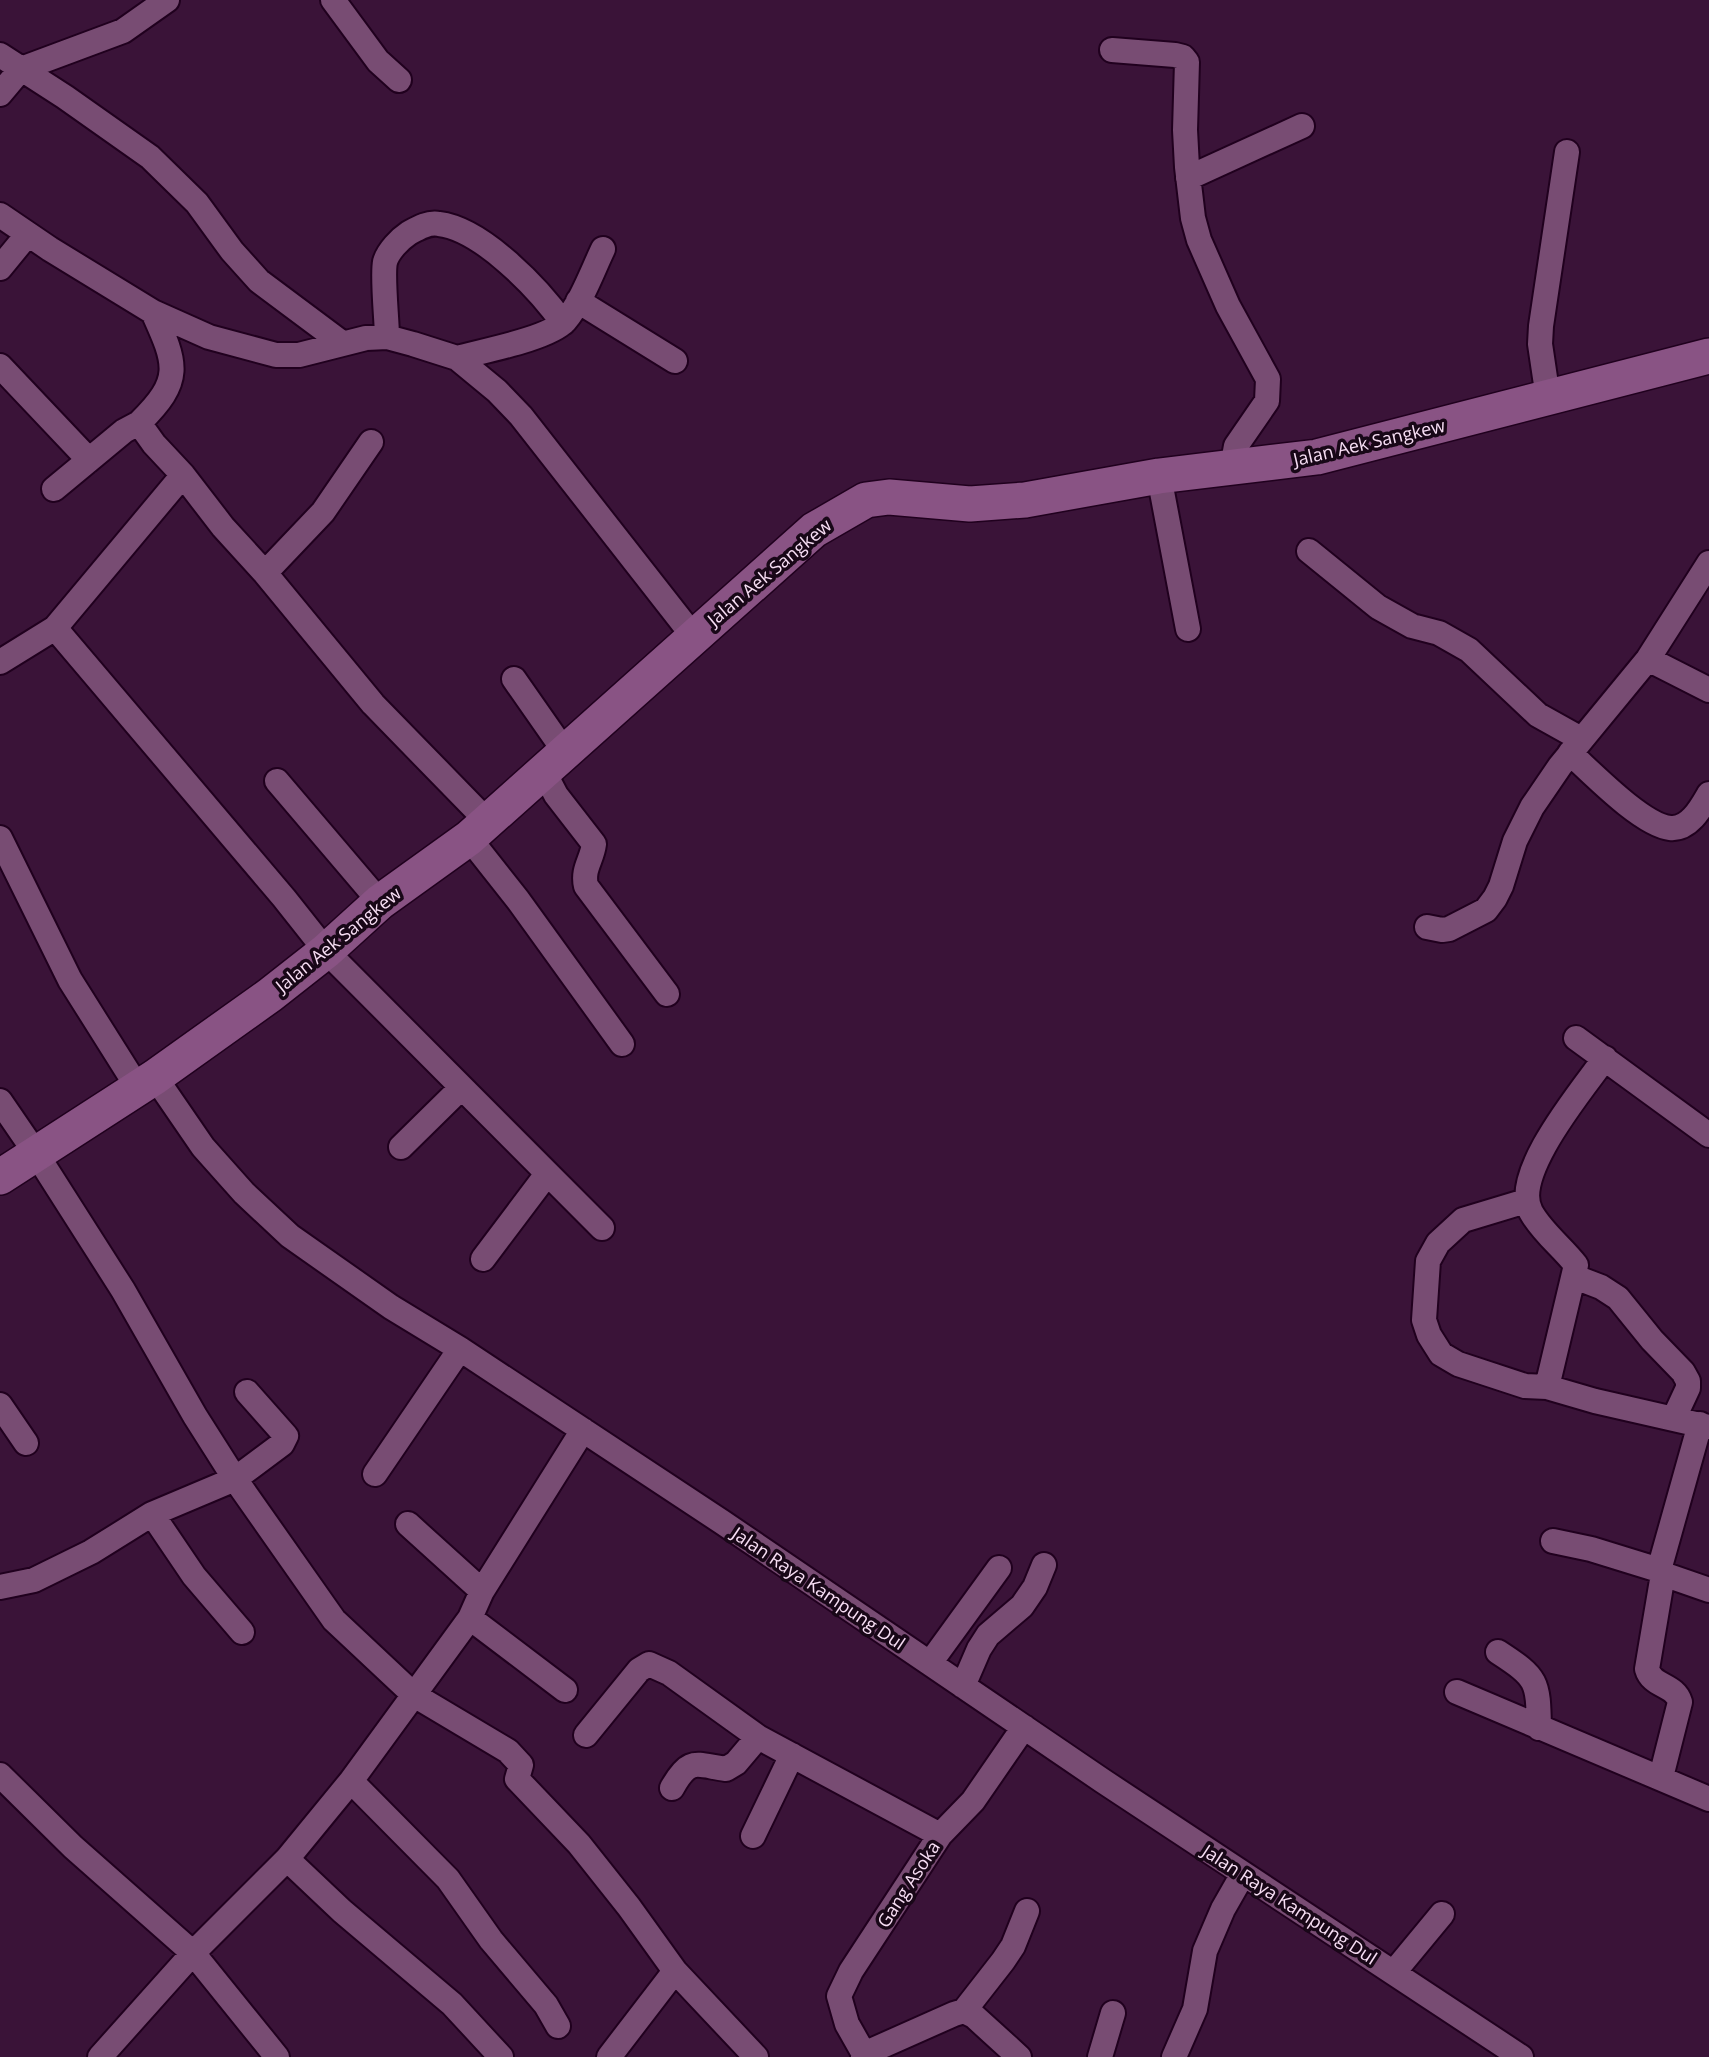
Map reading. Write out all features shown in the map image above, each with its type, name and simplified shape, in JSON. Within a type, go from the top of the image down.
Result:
[{"type":"street","points":[[0,94],[21,69],[123,31],[167,0]]},
{"type":"street","points":[[333,0],[378,61],[399,80]]},
{"type":"street","points":[[1112,50],[1175,55],[1184,57],[1187,62],[1185,130],[1193,218],[1203,250],[1227,306],[1268,379],[1267,401],[1236,446],[1232,468]]},
{"type":"street","points":[[0,55],[150,157],[197,203],[238,258],[259,281],[342,343]]},
{"type":"street","points":[[1188,178],[1302,126]]},
{"type":"street","points":[[1548,398],[1540,344],[1541,326],[1567,152]]},
{"type":"street","points":[[0,215],[153,312],[209,337],[276,355],[299,355],[366,338],[387,337],[457,358],[497,391],[521,416],[694,637]]},
{"type":"street","points":[[387,337],[385,263],[391,250],[404,236],[420,226],[437,223],[458,229],[493,250],[545,297],[564,323]]},
{"type":"street","points":[[0,268],[28,234]]},
{"type":"street","points":[[457,358],[541,335],[564,323],[578,301],[603,249]]},
{"type":"street","points":[[578,301],[675,361]]},
{"type":"street","points":[[54,489],[124,431],[139,423],[158,404],[171,384],[173,359],[153,312]]},
{"type":"street","name":"Jalan Aek Sangkew","points":[[1,1175],[37,1155],[270,995],[326,951],[380,902],[478,830],[814,530],[866,500],[900,497],[970,503],[1025,500],[1158,476],[1317,457],[1709,356]]},
{"type":"street","points":[[0,366],[89,460]]},
{"type":"street","points":[[139,423],[478,830],[518,900],[622,1044]]},
{"type":"street","points":[[265,573],[323,512],[371,442]]},
{"type":"street","points":[[0,662],[55,628],[183,475]]},
{"type":"street","points":[[1158,476],[1188,629]]},
{"type":"street","points":[[1309,551],[1378,607],[1412,626],[1439,633],[1469,650],[1575,746],[1622,800],[1652,822],[1672,829],[1687,823],[1700,812],[1709,794]]},
{"type":"street","points":[[1427,927],[1449,929],[1486,909],[1501,886],[1515,841],[1532,807],[1575,746],[1648,659],[1709,563]]},
{"type":"street","points":[[55,628],[326,951],[602,1228]]},
{"type":"street","points":[[1648,659],[1709,691]]},
{"type":"street","points":[[514,679],[554,762],[556,795],[594,844],[593,856],[583,875],[586,886],[667,994]]},
{"type":"street","points":[[277,781],[380,902]]},
{"type":"street","name":"Jalan Raya Kampung Dul","points":[[0,838],[69,980],[146,1082],[244,1193],[290,1236],[391,1307],[583,1430],[1243,1874],[1521,2057]]},
{"type":"street","points":[[1576,1038],[1709,1135]]},
{"type":"street","points":[[1547,1387],[1555,1344],[1576,1265],[1531,1213],[1526,1201],[1527,1185],[1539,1155],[1605,1058]]},
{"type":"street","points":[[401,1147],[461,1088]]},
{"type":"street","points":[[0,1101],[123,1290],[195,1416],[235,1479],[334,1620],[414,1695],[508,1751],[518,1760],[520,1765],[517,1779],[579,1844],[675,1971],[757,2057]]},
{"type":"street","points":[[483,1259],[547,1174]]},
{"type":"street","points":[[1526,1201],[1463,1220],[1438,1243],[1428,1261],[1424,1320],[1429,1335],[1441,1354],[1458,1364],[1525,1386],[1547,1387],[1705,1426],[1661,1572],[1647,1669],[1649,1676],[1673,1690],[1680,1702],[1661,1777]]},
{"type":"street","points":[[1575,1276],[1618,1298],[1652,1340],[1683,1372],[1688,1388],[1674,1418]]},
{"type":"street","points":[[375,1474],[460,1349]]},
{"type":"street","points":[[0,1587],[34,1580],[91,1552],[152,1514],[235,1479],[285,1440],[286,1436],[247,1392]]},
{"type":"street","points":[[0,1405],[26,1443]]},
{"type":"street","points":[[101,2057],[194,1953],[286,1859],[351,1781],[470,1618],[482,1591],[583,1430]]},
{"type":"street","points":[[152,1514],[194,1576],[242,1632]]},
{"type":"street","points":[[408,1524],[482,1591]]},
{"type":"street","points":[[1553,1541],[1591,1549],[1709,1590]]},
{"type":"street","points":[[962,1685],[988,1635],[1022,1606],[1035,1587],[1044,1565]]},
{"type":"street","points":[[930,1663],[999,1568]]},
{"type":"street","points":[[470,1618],[565,1690]]},
{"type":"street","points":[[1498,1652],[1526,1670],[1536,1684],[1539,1728]]},
{"type":"street","points":[[586,1735],[639,1670],[649,1664],[669,1673],[758,1737],[940,1835]]},
{"type":"street","points":[[1457,1692],[1709,1799]]},
{"type":"street","name":"Gang Asoka","points":[[864,2056],[847,2024],[839,1996],[851,1970],[940,1835],[973,1801],[1024,1727]]},
{"type":"street","points":[[672,1788],[678,1777],[691,1765],[700,1763],[726,1769],[736,1763],[758,1737]]},
{"type":"street","points":[[753,1836],[792,1755]]},
{"type":"street","points":[[0,1775],[10,1788],[73,1847],[194,1953],[277,2057]]},
{"type":"street","points":[[351,1781],[448,1879],[491,1940],[546,2005],[558,2026]]},
{"type":"street","points":[[286,1859],[342,1911],[452,2004],[501,2057]]},
{"type":"street","points":[[1174,2057],[1195,2009],[1205,1951],[1223,1909],[1243,1874]]},
{"type":"street","points":[[864,2056],[964,2011],[1008,1954],[1027,1911]]},
{"type":"street","points":[[1394,1972],[1441,1914]]},
{"type":"street","points":[[609,2057],[675,1971]]},
{"type":"street","points":[[964,2011],[974,2016],[1020,2057]]},
{"type":"street","points":[[1100,2057],[1113,2013]]}]
